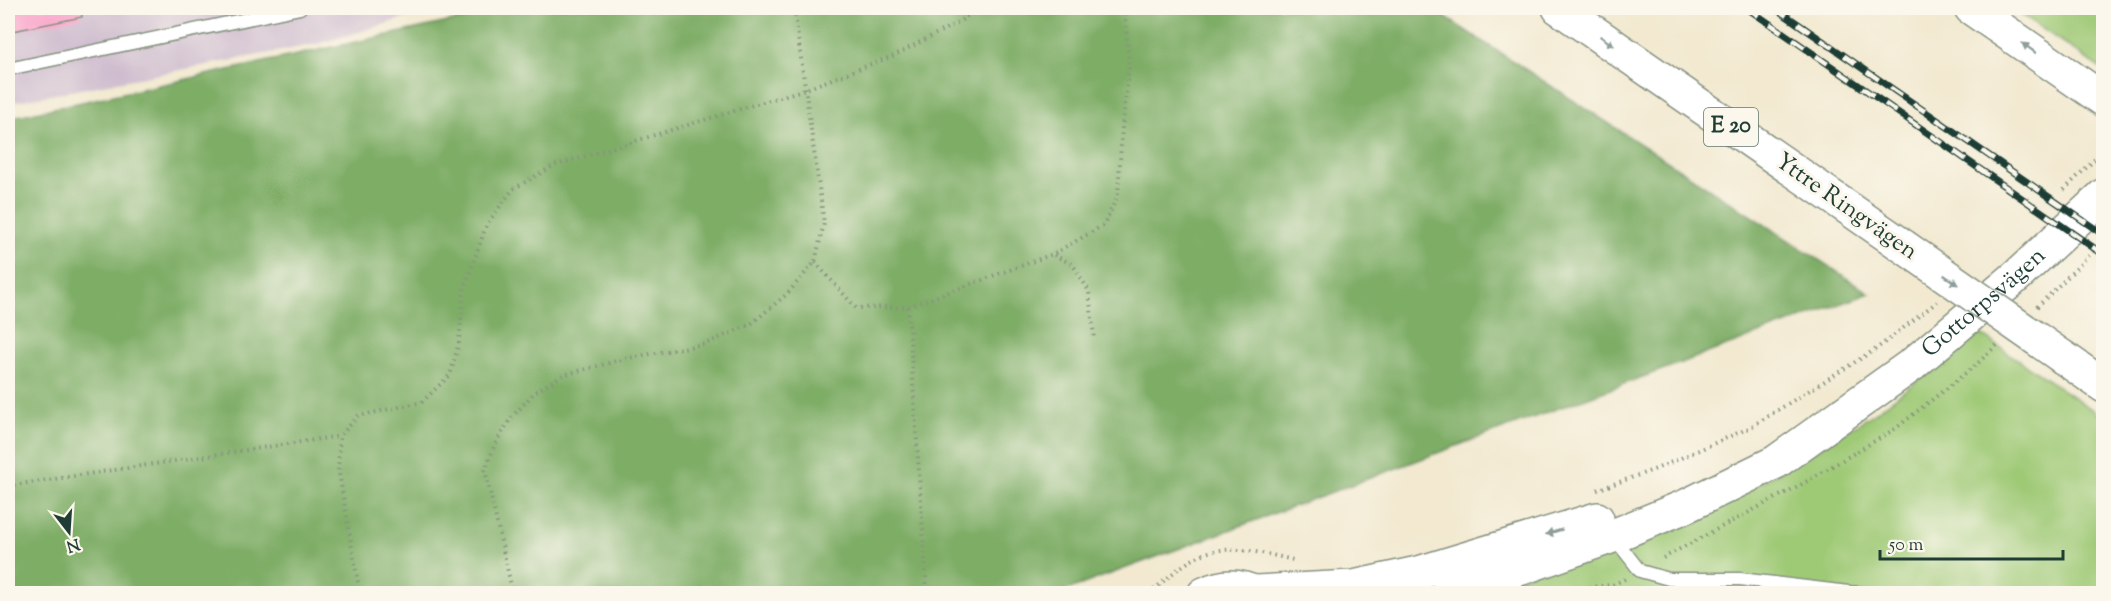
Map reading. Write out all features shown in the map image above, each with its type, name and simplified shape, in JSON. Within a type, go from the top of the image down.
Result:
[{"type":"main road","name":"Yttre Ringvägen","points":[[1559,8],[2103,386]]},
{"type":"main road","points":[[1971,8],[2103,100]]},
{"type":"main road","name":"Gottorpsvägen","points":[[1204,594],[1215,588],[1237,587],[1256,593],[1353,587],[1422,572],[1679,490],[1859,403],[1913,364],[2018,275],[2103,195]]},
{"type":"main road","name":"Gottorpsvägen","points":[[1448,594],[1600,516]]},
{"type":"lane","points":[[8,69],[278,10],[300,8]]},
{"type":"lane","points":[[1600,516],[1640,571],[1670,579],[1740,579],[1865,594]]},
{"type":"path","points":[[513,594],[484,470],[495,444],[512,418],[535,392],[563,375],[628,358],[705,344],[751,324],[787,294],[815,262],[824,223],[794,8]]},
{"type":"path","points":[[360,594],[338,467],[340,436],[358,416],[422,402],[450,375],[459,344],[464,288],[487,224],[513,189],[553,166],[806,89],[895,55],[959,22],[978,8]]},
{"type":"path","points":[[815,262],[856,308],[908,307],[1053,254],[1104,225],[1118,195],[1122,127],[1130,68],[1125,8]]},
{"type":"path","points":[[2062,192],[2103,150]]},
{"type":"path","points":[[1053,254],[1073,265],[1089,291],[1094,337]]},
{"type":"path","points":[[1600,516],[1656,469],[1749,428],[1876,349],[1940,300]]},
{"type":"path","points":[[908,307],[927,594]]},
{"type":"path","points":[[8,486],[340,436]]},
{"type":"shaded area","points":[[8,8],[438,8],[322,43],[8,103]]},
{"type":"green space","points":[[512,8],[1431,8],[1870,293],[1059,593],[8,593],[8,118]]},
{"type":"green space","points":[[2012,8],[2103,8],[2103,70]]},
{"type":"green space","points":[[1980,334],[2103,417],[2103,593],[1479,594],[1762,482],[1869,417]]},
{"type":"building","points":[[8,8],[81,8],[82,17],[8,32]]},
{"type":"railway","points":[[1747,8],[2104,255]]},
{"type":"railway","points":[[1775,8],[2104,235]]}]
